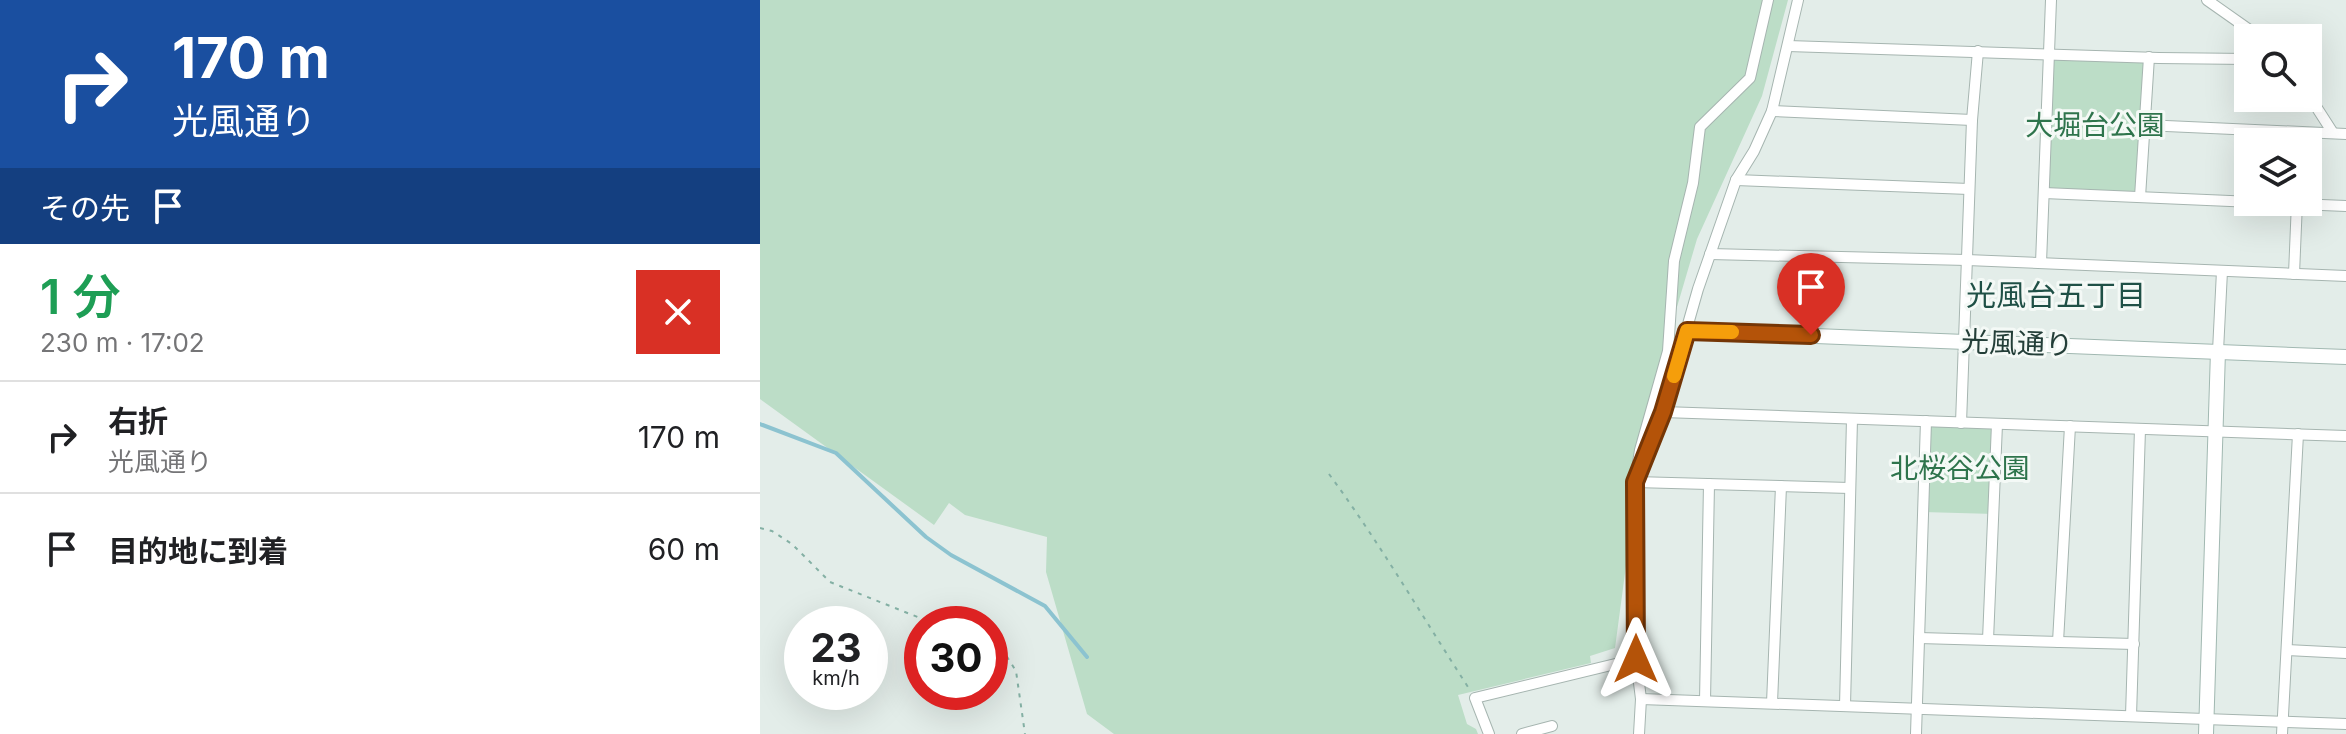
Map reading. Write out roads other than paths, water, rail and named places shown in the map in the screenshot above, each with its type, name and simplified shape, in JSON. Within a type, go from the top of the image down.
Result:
[{"type":"street","points":[[1639,734],[1641,699],[1636,659],[1635,482],[1640,450],[1668,351],[1674,261],[1693,183],[1700,127],[1750,78],[1768,0]]},
{"type":"street","points":[[1635,482],[1663,412],[1710,254],[1736,180],[1754,151],[1772,111],[1798,0]]},
{"type":"street","points":[[2041,263],[2051,0]]},
{"type":"street","points":[[2207,0],[2241,24]]},
{"type":"street","points":[[1788,46],[2234,59]]},
{"type":"street","points":[[1961,423],[1972,120],[1978,51]]},
{"type":"street","points":[[2140,197],[2149,57]]},
{"type":"street","points":[[1772,111],[1972,120]]},
{"type":"street","points":[[2320,112],[2333,133]]},
{"type":"street","points":[[2144,125],[2234,132]]},
{"type":"street","points":[[2322,134],[2346,134]]},
{"type":"street","points":[[1736,180],[1969,189]]},
{"type":"street","points":[[2044,193],[2234,201]]},
{"type":"street","points":[[2322,205],[2346,206]]},
{"type":"street","points":[[2294,274],[2296,216]]},
{"type":"street","points":[[1710,254],[1967,260],[2346,276]]},
{"type":"street","points":[[2206,726],[2222,271]]},
{"type":"street","name":"光風通り","points":[[1687,331],[2346,357]]},
{"type":"street","points":[[1663,412],[2346,436]]},
{"type":"street","points":[[1845,706],[1852,419]]},
{"type":"street","points":[[1916,734],[1926,421]]},
{"type":"street","points":[[1988,640],[1997,424]]},
{"type":"street","points":[[2058,642],[2070,426]]},
{"type":"street","points":[[2131,716],[2140,429]]},
{"type":"street","points":[[2282,734],[2298,434]]},
{"type":"street","points":[[1635,482],[1850,488]]},
{"type":"street","points":[[1705,701],[1709,484]]},
{"type":"street","points":[[1772,703],[1781,486]]},
{"type":"street","points":[[1919,638],[2134,644]]},
{"type":"street","points":[[2287,650],[2346,653]]},
{"type":"street","points":[[1489,734],[1475,698],[1636,659]]},
{"type":"street","points":[[1641,699],[2131,716],[2206,726],[2282,722],[2346,724]]},
{"type":"street","points":[[1522,734],[1552,726]]},
{"type":"waterway","points":[[760,424],[836,453],[926,537],[951,555],[1045,606],[1087,657]]},
{"type":"district","name":"光風台五丁目","points":[[2056,296]]},
{"type":"park label","name":"大堀台公園","points":[[2095,125]]},
{"type":"park label","name":"北桜谷公園","points":[[1960,468]]}]
